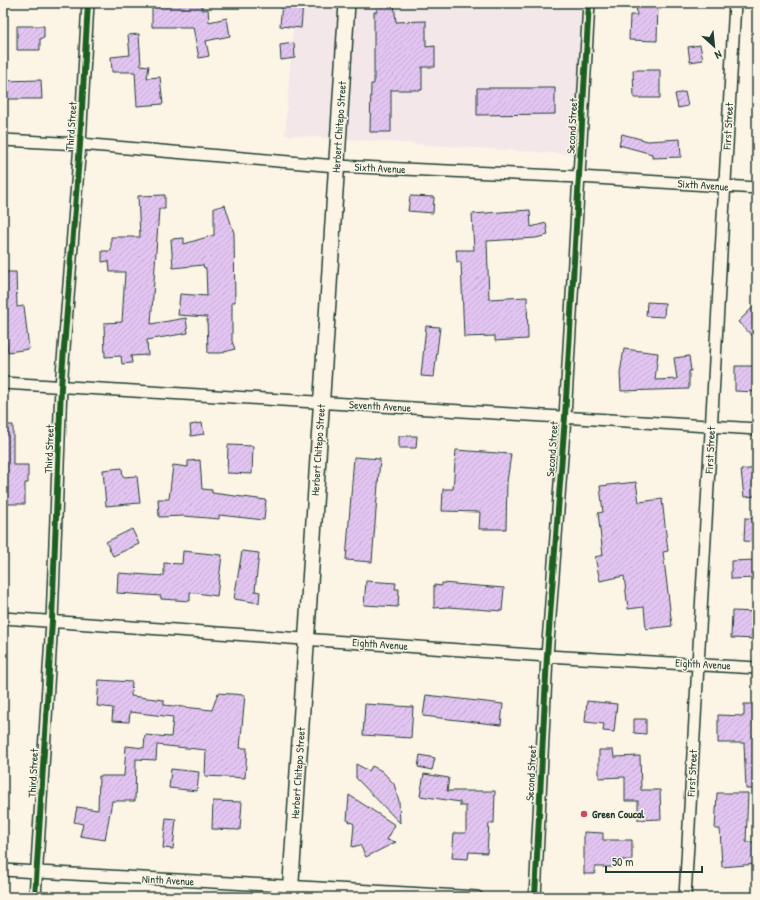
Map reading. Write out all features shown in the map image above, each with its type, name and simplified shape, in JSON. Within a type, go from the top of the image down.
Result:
[{"type":"main road","name":"Herbert Chitepo Street","points":[[290,892],[347,3]]},
{"type":"street","name":"Third Street","points":[[35,897],[52,621],[61,387],[80,144],[88,3]]},
{"type":"street","name":"Second Street","points":[[535,897],[547,656],[565,417],[589,3]]},
{"type":"street","name":"First Street","points":[[685,897],[735,3]]},
{"type":"street","name":"Sixth Avenue","points":[[3,140],[80,144],[336,166],[579,177],[757,188]]},
{"type":"street","name":"Seventh Avenue","points":[[3,383],[757,429]]},
{"type":"street","name":"Eighth Avenue","points":[[3,618],[547,656],[757,668]]},
{"type":"street","name":"Ninth Avenue","points":[[3,870],[290,892],[477,897]]},
{"type":"shaded area","points":[[295,3],[588,3],[579,155],[285,135]]},
{"type":"building","points":[[152,3],[202,3],[202,10],[208,9],[209,22],[227,18],[230,36],[206,41],[209,56],[199,58],[193,27],[152,27]]},
{"type":"building","points":[[282,3],[303,3],[301,28],[280,26]]},
{"type":"building","points":[[394,3],[396,22],[426,21],[426,47],[435,46],[435,67],[422,67],[422,90],[391,90],[391,132],[370,132],[371,84],[374,84],[374,12],[377,12],[376,4]]},
{"type":"building","points":[[636,3],[658,3],[657,41],[629,40],[630,15],[637,15]]},
{"type":"building","points":[[17,26],[44,26],[44,38],[40,39],[40,50],[17,50]]},
{"type":"building","points":[[139,34],[141,65],[149,66],[147,78],[160,77],[163,104],[137,106],[135,72],[112,72],[111,57],[130,55],[128,35]]},
{"type":"building","points":[[294,43],[295,58],[281,60],[280,45]]},
{"type":"building","points":[[700,45],[703,60],[690,62],[688,47]]},
{"type":"building","points":[[633,70],[660,70],[660,98],[634,98]]},
{"type":"building","points":[[41,80],[42,99],[3,99],[3,81]]},
{"type":"building","points":[[477,88],[555,88],[555,114],[477,115]]},
{"type":"building","points":[[685,92],[688,106],[678,108],[675,94]]},
{"type":"building","points":[[622,134],[648,141],[680,139],[681,157],[652,158],[652,154],[619,145]]},
{"type":"building","points":[[165,195],[165,209],[159,209],[151,324],[186,318],[188,333],[147,340],[148,355],[131,356],[132,363],[122,364],[121,356],[105,357],[104,323],[122,322],[125,272],[110,272],[109,261],[102,262],[102,251],[111,251],[111,237],[140,237],[138,196]]},
{"type":"building","points":[[410,196],[434,197],[433,213],[408,211]]},
{"type":"building","points":[[225,205],[234,233],[235,302],[232,302],[232,341],[235,349],[221,353],[208,353],[207,317],[178,315],[180,294],[207,296],[206,268],[204,268],[203,265],[173,268],[171,239],[184,238],[184,244],[214,235],[214,208]]},
{"type":"building","points":[[530,210],[531,227],[546,223],[548,235],[536,238],[487,241],[489,299],[527,297],[528,339],[495,341],[495,336],[464,337],[461,262],[457,262],[456,250],[474,250],[472,214]]},
{"type":"building","points":[[3,272],[16,272],[17,307],[24,306],[29,349],[8,352],[3,311]]},
{"type":"building","points":[[647,302],[665,303],[664,317],[646,316]]},
{"type":"building","points":[[757,303],[757,340],[738,322]]},
{"type":"building","points":[[426,326],[440,327],[434,377],[421,376]]},
{"type":"building","points":[[624,349],[658,353],[655,380],[677,379],[674,358],[689,356],[691,371],[689,371],[689,389],[621,391],[620,373]]},
{"type":"building","points":[[735,366],[757,366],[757,392],[735,391]]},
{"type":"building","points":[[202,423],[204,434],[191,436],[190,425]]},
{"type":"building","points":[[3,425],[13,425],[13,465],[28,465],[28,483],[25,483],[25,504],[3,504]]},
{"type":"building","points":[[399,436],[417,436],[416,448],[399,448]]},
{"type":"building","points":[[228,445],[253,446],[252,474],[227,473]]},
{"type":"building","points":[[456,450],[511,454],[507,482],[506,529],[479,529],[480,512],[442,511],[443,489],[453,489]]},
{"type":"building","points":[[354,457],[380,459],[372,562],[346,560]]},
{"type":"building","points":[[200,460],[202,489],[212,490],[212,493],[266,500],[264,520],[219,515],[219,519],[184,516],[159,517],[158,499],[169,499],[173,465],[188,467],[188,461]]},
{"type":"building","points":[[122,468],[123,477],[137,476],[140,503],[106,506],[103,470]]},
{"type":"building","points":[[757,468],[757,496],[744,497],[741,470]]},
{"type":"building","points":[[636,482],[639,502],[662,499],[668,551],[663,552],[672,626],[646,629],[644,607],[628,609],[624,576],[600,581],[595,557],[603,555],[598,513],[603,512],[600,486]]},
{"type":"building","points":[[745,518],[757,519],[757,542],[744,541]]},
{"type":"building","points":[[132,529],[139,544],[113,556],[106,542]]},
{"type":"building","points":[[183,551],[222,555],[217,596],[190,592],[190,601],[161,599],[161,596],[117,593],[118,573],[164,576],[164,563],[182,564]]},
{"type":"building","points":[[242,551],[259,553],[255,591],[260,592],[259,603],[234,599]]},
{"type":"building","points":[[757,560],[757,578],[731,579],[731,561]]},
{"type":"building","points":[[366,581],[396,583],[395,589],[399,589],[398,607],[364,605]]},
{"type":"building","points":[[442,583],[504,588],[502,611],[448,607],[434,608],[434,585],[442,586]]},
{"type":"building","points":[[732,611],[757,612],[757,639],[731,638]]},
{"type":"building","points":[[99,680],[132,682],[131,696],[164,700],[164,705],[212,710],[218,693],[245,695],[240,748],[247,748],[245,778],[205,776],[206,750],[157,745],[156,760],[136,759],[135,801],[112,801],[105,840],[80,836],[83,824],[74,822],[77,807],[98,810],[99,776],[124,776],[126,746],[144,748],[145,735],[171,737],[173,717],[130,712],[129,722],[112,721],[113,708],[97,706]]},
{"type":"building","points":[[426,695],[503,704],[501,725],[423,716]]},
{"type":"building","points":[[587,701],[617,704],[614,732],[603,731],[604,724],[585,722]]},
{"type":"building","points":[[365,704],[413,707],[411,738],[363,735]]},
{"type":"building","points":[[744,704],[757,704],[757,789],[746,789],[744,743],[718,743],[718,715],[744,716]]},
{"type":"building","points":[[634,719],[646,719],[646,734],[634,733]]},
{"type":"building","points":[[599,750],[613,750],[614,757],[640,756],[641,790],[660,790],[661,819],[638,820],[638,801],[625,801],[625,777],[599,778]]},
{"type":"building","points":[[420,755],[435,758],[432,770],[418,767]]},
{"type":"building","points":[[356,764],[369,771],[372,766],[382,771],[394,784],[399,801],[400,823],[356,778]]},
{"type":"building","points":[[171,769],[199,772],[197,791],[169,788]]},
{"type":"building","points":[[424,774],[449,778],[447,791],[495,791],[494,823],[489,823],[487,853],[469,852],[468,859],[452,858],[454,833],[466,833],[466,806],[460,806],[460,802],[420,796]]},
{"type":"building","points":[[717,793],[748,793],[746,842],[755,842],[757,864],[722,867],[720,829],[715,829]]},
{"type":"building","points":[[349,795],[395,825],[387,840],[396,842],[366,857],[360,845],[352,847],[354,824],[347,820]]},
{"type":"building","points":[[213,801],[242,802],[240,830],[212,829]]},
{"type":"building","points":[[166,818],[176,819],[173,849],[163,848]]},
{"type":"building","points":[[584,832],[603,833],[603,840],[632,840],[632,860],[613,860],[613,867],[595,867],[595,874],[584,874]]},
{"type":"cycle path","points":[[35,897],[52,621],[61,387],[80,144],[88,3]]},
{"type":"cycle path","points":[[535,897],[547,656],[565,417],[589,3]]},
{"type":"place","name":"Green Coucal","points":[[584,814]]}]
